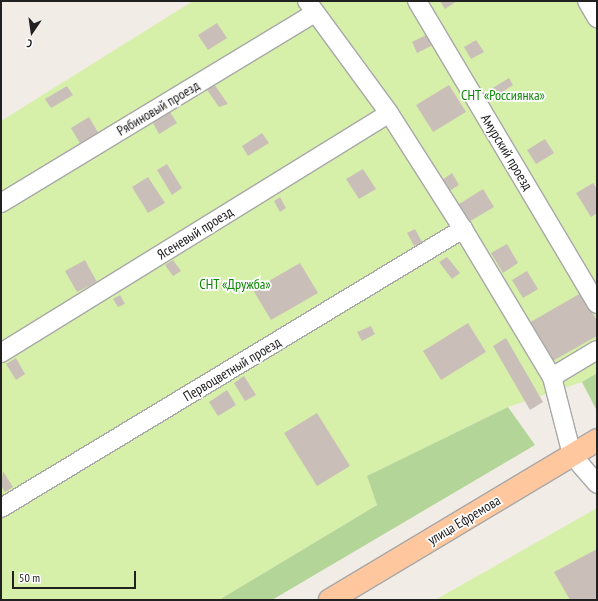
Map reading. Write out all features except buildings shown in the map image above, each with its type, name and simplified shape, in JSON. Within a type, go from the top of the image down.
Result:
[{"type":"main road","name":"улица Ефремова","points":[[330,600],[597,440]]},
{"type":"street","name":"Амурский проезд","points":[[417,1],[597,304]]},
{"type":"street","points":[[586,1],[597,18]]},
{"type":"street","points":[[311,7],[389,113],[463,229],[552,377],[572,455],[597,484]]},
{"type":"street","name":"Рябиновый проезд","points":[[1,202],[311,7]]},
{"type":"street","name":"Ясеневый проезд","points":[[1,353],[389,113]]},
{"type":"street","name":"Первоцветный проезд","points":[[1,508],[463,229]]},
{"type":"street","points":[[552,377],[597,350]]},
{"type":"green space","name":"СНТ «Дружба»","points":[[193,1],[597,1],[597,373],[582,382],[508,407],[367,476],[377,505],[219,600],[1,600],[1,121]]},
{"type":"green space","points":[[597,373],[597,411],[582,382]]},
{"type":"green space","points":[[508,407],[535,445],[272,600],[219,600],[377,505],[367,476]]},
{"type":"green space","points":[[597,508],[597,600],[435,600]]},
{"type":"park label","name":"СНТ «Россиянка»","points":[[503,95]]}]
